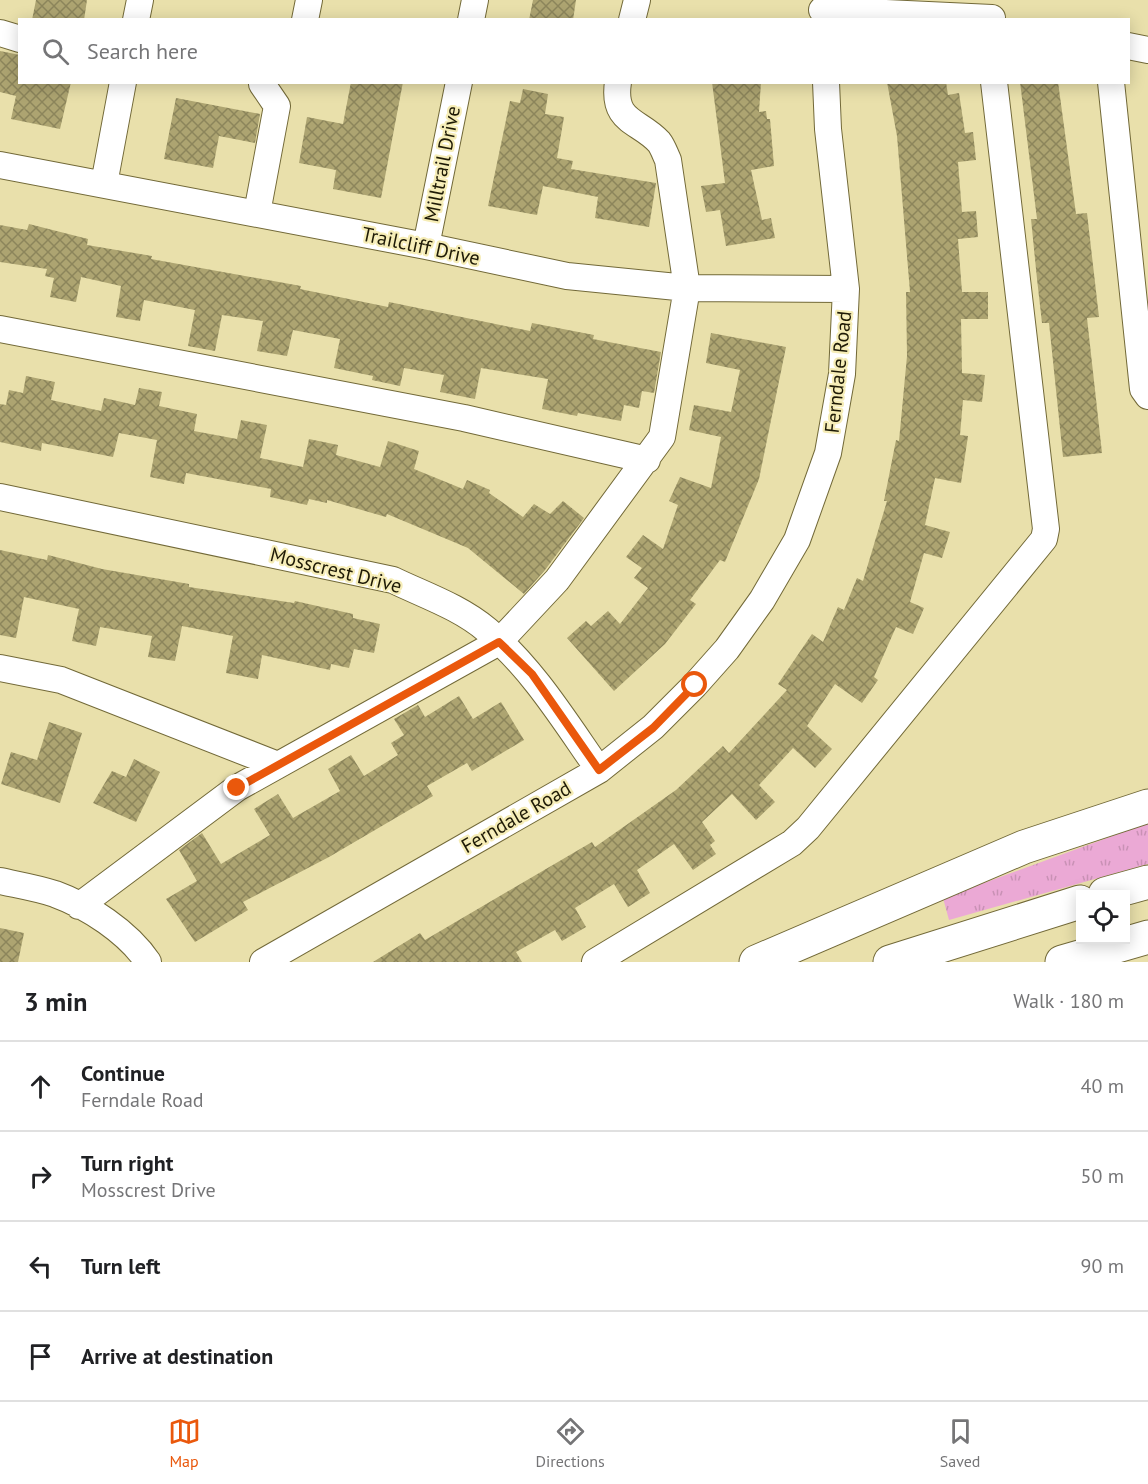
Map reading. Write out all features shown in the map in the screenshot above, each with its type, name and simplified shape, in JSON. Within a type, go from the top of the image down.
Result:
[{"type":"main road","points":[[756,962],[1024,847],[1148,806]]},
{"type":"main road","points":[[1119,890],[1148,882]]},
{"type":"main road","points":[[890,962],[1076,903]]},
{"type":"main road","points":[[1062,962],[1148,937]]},
{"type":"street","points":[[136,18],[140,0]]},
{"type":"street","points":[[305,18],[309,0]]},
{"type":"street","points":[[471,18],[475,0]]},
{"type":"street","points":[[632,18],[637,0]]},
{"type":"street","points":[[823,10],[993,13]]},
{"type":"street","points":[[0,33],[18,38]]},
{"type":"street","points":[[1130,46],[1148,50]]},
{"type":"street","points":[[104,184],[123,84]]},
{"type":"street","points":[[257,213],[277,106],[263,84]]},
{"type":"street","name":"Milltrail Drive","points":[[426,246],[459,84]]},
{"type":"street","points":[[79,906],[237,788],[499,642],[557,580],[647,460],[662,437],[687,288],[668,160],[659,142],[628,121],[619,107],[618,84]]},
{"type":"street","name":"Ferndale Road","points":[[263,962],[599,770],[653,728],[721,656],[762,600],[797,540],[828,453],[842,374],[846,289],[828,129],[826,84]]},
{"type":"street","points":[[595,962],[792,843],[808,828],[1044,539],[1046,529],[994,84]]},
{"type":"street","points":[[1111,84],[1143,389],[1148,396]]},
{"type":"street","name":"Trailcliff Drive","points":[[0,165],[426,246],[567,276],[687,288],[846,289]]},
{"type":"street","points":[[0,329],[464,418],[647,460]]},
{"type":"street","name":"Mosscrest Drive","points":[[0,497],[393,580],[448,606],[485,629],[532,674],[599,770]]},
{"type":"street","points":[[0,668],[61,680],[278,765]]},
{"type":"street","points":[[0,880],[55,894],[99,916],[141,952],[148,962]]},
{"type":"green space","points":[[1148,823],[1148,864],[949,920],[943,898]]},
{"type":"building","points":[[36,0],[87,0],[84,18],[32,18]]},
{"type":"building","points":[[533,0],[576,0],[573,18],[529,18]]},
{"type":"building","points":[[0,51],[18,55],[18,84],[71,84],[60,129],[11,119],[16,96],[0,92]]},
{"type":"building","points":[[351,84],[403,84],[381,198],[333,189],[336,170],[299,163],[307,117],[343,124]]},
{"type":"building","points":[[712,84],[761,84],[759,112],[766,111],[767,119],[770,119],[774,166],[751,170],[762,220],[771,218],[775,238],[726,246],[720,210],[706,212],[701,186],[725,183]]},
{"type":"building","points":[[887,84],[946,84],[948,95],[959,93],[965,133],[973,132],[976,160],[958,162],[962,212],[976,211],[978,237],[958,239],[962,292],[988,292],[988,319],[961,319],[962,373],[985,375],[982,402],[963,400],[960,435],[968,436],[961,483],[935,478],[925,525],[950,532],[942,558],[924,553],[910,602],[924,608],[913,634],[896,627],[874,677],[878,680],[862,703],[835,684],[807,726],[832,749],[815,768],[793,748],[759,785],[775,802],[756,820],[732,794],[702,822],[715,841],[710,845],[716,854],[693,870],[674,844],[637,870],[650,893],[628,907],[614,884],[575,908],[586,927],[562,941],[555,930],[516,952],[522,962],[373,962],[420,933],[425,940],[592,842],[595,847],[676,790],[723,746],[729,753],[787,690],[778,684],[812,634],[823,642],[838,607],[844,610],[857,578],[863,581],[887,501],[884,501],[896,440],[899,441],[907,356],[906,292],[910,292],[897,136]]},
{"type":"building","points":[[1020,84],[1058,84],[1076,214],[1087,213],[1099,317],[1087,318],[1102,453],[1063,457],[1049,323],[1042,323],[1031,219],[1037,219]]},
{"type":"building","points":[[523,89],[548,94],[545,114],[564,117],[557,158],[573,161],[571,169],[656,183],[649,227],[595,218],[598,197],[543,186],[537,215],[488,206],[510,101],[520,103]]},
{"type":"building","points":[[176,98],[260,114],[255,143],[219,136],[213,168],[164,159]]},
{"type":"building","points":[[29,224],[88,239],[87,245],[301,286],[300,289],[388,307],[389,302],[530,331],[532,323],[594,335],[593,339],[661,352],[654,393],[642,391],[639,408],[624,405],[621,421],[542,409],[548,379],[481,368],[475,399],[440,392],[444,375],[404,368],[400,386],[372,380],[373,376],[334,368],[340,339],[293,330],[287,356],[257,351],[263,321],[222,315],[215,351],[188,346],[195,310],[144,300],[140,321],[116,317],[121,286],[81,277],[76,302],[50,297],[54,278],[45,276],[47,269],[0,262],[0,225],[27,230]]},
{"type":"building","points":[[711,333],[786,347],[759,479],[725,562],[720,560],[690,600],[696,604],[665,644],[614,691],[567,638],[586,621],[591,626],[608,611],[620,624],[648,588],[634,578],[642,568],[626,557],[643,535],[663,549],[678,505],[669,501],[680,477],[711,488],[721,437],[689,430],[694,405],[731,412],[740,370],[706,363]]},
{"type":"building","points":[[26,376],[55,382],[51,400],[101,411],[104,398],[135,405],[139,388],[162,392],[159,406],[197,414],[194,431],[237,439],[241,420],[267,425],[260,458],[303,467],[309,439],[338,445],[336,455],[380,467],[388,441],[419,451],[414,469],[463,489],[467,480],[490,490],[489,493],[523,517],[534,504],[550,514],[563,501],[584,518],[524,594],[468,548],[387,514],[386,517],[327,500],[327,503],[309,499],[307,505],[270,497],[271,489],[186,473],[184,484],[150,477],[157,440],[119,433],[113,457],[42,443],[41,451],[0,442],[0,404],[6,405],[9,390],[23,393]]},
{"type":"building","points":[[0,550],[47,560],[48,555],[102,569],[189,584],[189,587],[294,603],[295,601],[353,614],[353,618],[380,624],[374,653],[354,649],[349,668],[331,664],[330,670],[262,655],[258,679],[226,673],[233,636],[182,626],[175,661],[148,657],[152,636],[100,627],[96,646],[72,641],[79,609],[24,597],[16,638],[0,635]]},
{"type":"building","points":[[459,696],[473,719],[501,702],[524,740],[472,771],[467,763],[427,786],[433,796],[329,857],[243,902],[248,910],[195,942],[166,899],[197,881],[179,850],[202,833],[221,864],[270,835],[254,809],[278,794],[293,818],[340,791],[328,769],[351,755],[364,776],[398,755],[391,743],[404,735],[394,719],[418,705],[425,717]]},
{"type":"building","points":[[49,722],[82,733],[60,803],[1,784],[11,752],[37,760]]},
{"type":"building","points":[[134,759],[160,772],[136,822],[93,803],[112,771],[126,777]]},
{"type":"building","points":[[0,928],[24,933],[18,962],[0,962]]},
{"type":"route","points":[[237,788],[499,642],[532,674],[599,770],[653,728],[695,685]]}]
